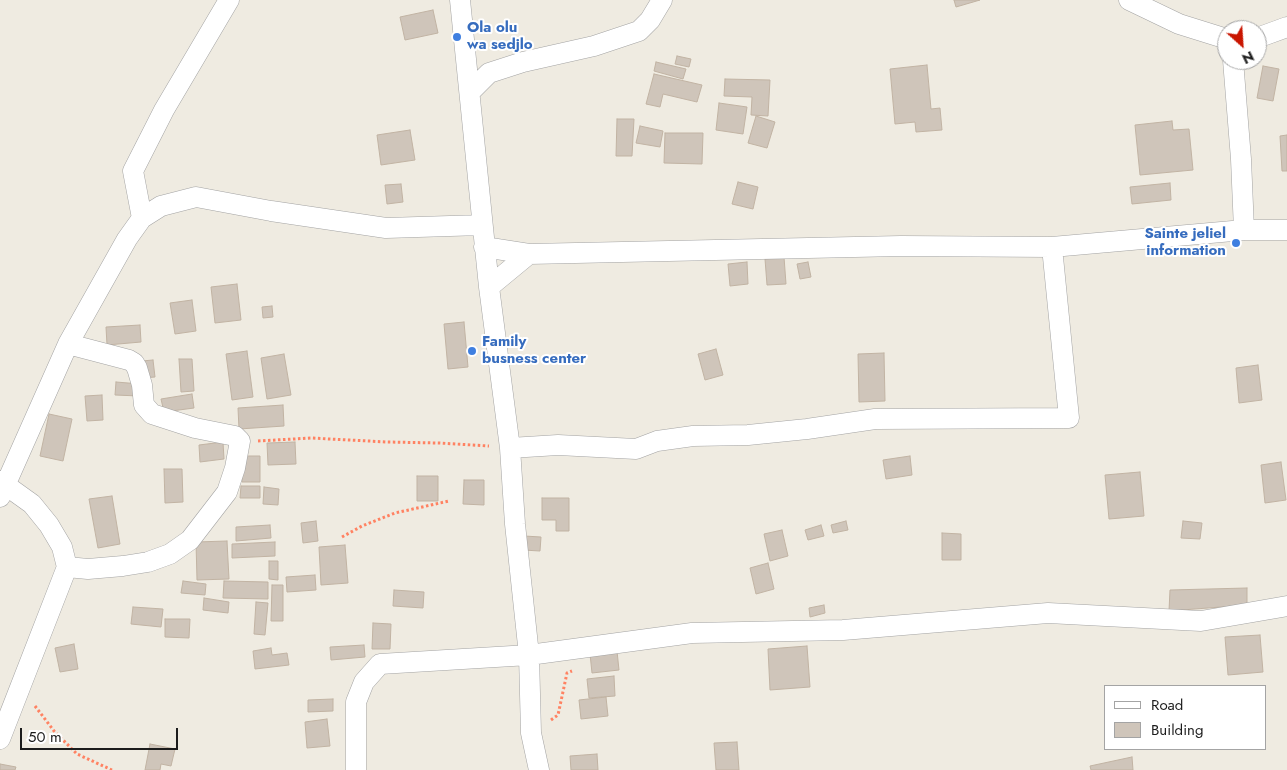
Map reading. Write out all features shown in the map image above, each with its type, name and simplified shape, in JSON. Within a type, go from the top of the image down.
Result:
[{"type":"street","points":[[142,218],[133,171],[164,110],[229,0]]},
{"type":"street","points":[[460,0],[484,247],[510,448],[515,524],[529,655],[531,733],[538,770]]},
{"type":"street","points":[[470,92],[489,73],[522,62],[594,46],[639,31],[650,20],[662,0]]},
{"type":"street","points":[[1129,0],[1178,24],[1217,36]]},
{"type":"street","points":[[1267,34],[1287,27]]},
{"type":"street","points":[[1234,70],[1242,159],[1244,230]]},
{"type":"street","points":[[0,739],[67,567],[62,547],[49,525],[32,504],[21,494],[2,488],[68,344],[126,239],[142,218],[161,206],[196,198],[386,228],[482,225]]},
{"type":"street","points":[[484,247],[528,254],[901,246],[1052,247],[1244,230],[1287,230]]},
{"type":"street","points":[[510,448],[558,445],[636,449],[656,441],[693,436],[758,434],[874,419],[1069,418],[1052,247]]},
{"type":"street","points":[[489,287],[528,254]]},
{"type":"street","points":[[67,567],[88,570],[148,562],[170,554],[190,540],[227,492],[235,468],[240,441],[235,436],[195,428],[152,414],[144,405],[142,386],[134,363],[68,344]]},
{"type":"street","points":[[356,770],[356,702],[364,682],[380,664],[529,655],[692,633],[843,630],[1048,613],[1202,622],[1287,606]]},
{"type":"path","points":[[240,441],[311,438],[510,448]]},
{"type":"path","points":[[342,536],[395,513],[449,501]]},
{"type":"path","points":[[531,733],[558,715],[567,673],[583,668],[589,647]]},
{"type":"path","points":[[25,678],[31,702],[54,731],[78,754],[112,770]]},
{"type":"building","points":[[954,0],[980,0],[956,7]]},
{"type":"building","points":[[433,10],[438,33],[405,40],[400,17]]},
{"type":"building","points":[[677,56],[691,59],[689,67],[675,64]]},
{"type":"building","points":[[656,62],[686,69],[683,79],[654,71]]},
{"type":"building","points":[[927,65],[931,109],[940,108],[942,130],[916,132],[915,122],[895,124],[890,69]]},
{"type":"building","points":[[1267,67],[1279,69],[1273,101],[1257,98],[1262,70],[1267,70]]},
{"type":"building","points":[[654,74],[702,85],[697,102],[663,94],[660,107],[646,104]]},
{"type":"building","points":[[725,79],[770,80],[768,116],[751,115],[752,97],[724,96]]},
{"type":"building","points":[[719,103],[747,107],[743,134],[716,130]]},
{"type":"building","points":[[756,116],[775,122],[767,148],[748,143]]},
{"type":"building","points":[[617,119],[634,119],[632,156],[616,156]]},
{"type":"building","points":[[1172,121],[1173,130],[1189,129],[1193,170],[1140,175],[1135,125]]},
{"type":"building","points":[[640,126],[663,131],[660,147],[636,143]]},
{"type":"building","points":[[410,130],[415,160],[381,165],[377,135]]},
{"type":"building","points":[[665,133],[703,133],[702,164],[664,163]]},
{"type":"building","points":[[1287,135],[1287,171],[1282,171],[1280,136]]},
{"type":"building","points":[[738,182],[758,187],[753,209],[732,204]]},
{"type":"building","points":[[1170,183],[1171,200],[1132,204],[1130,187]]},
{"type":"building","points":[[401,184],[403,202],[387,204],[385,185]]},
{"type":"building","points":[[784,257],[786,284],[767,285],[765,259]]},
{"type":"building","points":[[747,262],[748,284],[730,286],[728,264]]},
{"type":"building","points":[[808,262],[811,277],[800,279],[797,264]]},
{"type":"building","points":[[237,284],[241,320],[215,323],[211,287]]},
{"type":"building","points":[[192,300],[196,331],[175,334],[170,303]]},
{"type":"building","points":[[272,306],[273,317],[263,318],[262,307]]},
{"type":"building","points":[[464,322],[468,367],[448,369],[444,324]]},
{"type":"building","points":[[140,325],[141,342],[107,345],[106,327]]},
{"type":"building","points":[[716,349],[723,375],[705,380],[698,354]]},
{"type":"building","points":[[247,351],[253,397],[232,400],[226,354]]},
{"type":"building","points":[[884,353],[885,401],[859,402],[858,354]]},
{"type":"building","points":[[284,354],[291,395],[267,399],[261,358]]},
{"type":"building","points":[[179,359],[192,359],[194,391],[181,392]]},
{"type":"building","points":[[153,360],[155,377],[143,378],[142,361]]},
{"type":"building","points":[[1258,365],[1262,400],[1239,403],[1236,368]]},
{"type":"building","points":[[116,382],[140,384],[139,396],[115,395]]},
{"type":"building","points":[[192,394],[194,408],[164,412],[161,399]]},
{"type":"building","points":[[102,395],[103,420],[87,421],[85,396]]},
{"type":"building","points":[[283,405],[284,426],[239,429],[238,408]]},
{"type":"building","points":[[49,414],[72,419],[63,461],[40,456]]},
{"type":"building","points":[[223,442],[224,459],[200,462],[199,445]]},
{"type":"building","points":[[295,442],[296,464],[268,465],[267,443]]},
{"type":"building","points":[[242,456],[260,456],[260,482],[242,482]]},
{"type":"building","points":[[910,456],[912,475],[886,479],[883,460]]},
{"type":"building","points":[[1281,462],[1286,500],[1265,503],[1261,465]]},
{"type":"building","points":[[164,469],[182,469],[183,502],[165,503]]},
{"type":"building","points":[[1140,472],[1144,516],[1109,519],[1105,475]]},
{"type":"building","points":[[417,476],[438,476],[438,501],[417,501]]},
{"type":"building","points":[[464,480],[484,480],[484,505],[463,504]]},
{"type":"building","points":[[241,486],[260,486],[260,498],[240,498]]},
{"type":"building","points":[[264,487],[279,489],[278,505],[263,504]]},
{"type":"building","points":[[112,496],[120,544],[98,548],[89,499]]},
{"type":"building","points":[[542,498],[569,498],[569,531],[556,531],[556,520],[542,520]]},
{"type":"building","points":[[316,521],[318,541],[303,543],[301,523]]},
{"type":"building","points":[[846,521],[848,530],[833,533],[831,525]]},
{"type":"building","points":[[1183,521],[1202,523],[1200,539],[1181,538]]},
{"type":"building","points":[[270,525],[271,538],[236,541],[236,527]]},
{"type":"building","points":[[821,525],[824,536],[808,540],[805,530]]},
{"type":"building","points":[[782,530],[788,556],[770,561],[764,534]]},
{"type":"building","points":[[942,533],[961,534],[961,560],[942,560]]},
{"type":"building","points":[[524,536],[541,537],[540,551],[523,550]]},
{"type":"building","points":[[227,541],[229,579],[197,580],[196,542]]},
{"type":"building","points":[[275,542],[275,556],[232,558],[232,544]]},
{"type":"building","points":[[345,545],[348,583],[321,585],[319,547]]},
{"type":"building","points":[[269,561],[278,561],[278,580],[269,579]]},
{"type":"building","points":[[768,563],[774,589],[756,594],[750,568]]},
{"type":"building","points":[[315,575],[316,590],[287,592],[286,577]]},
{"type":"building","points":[[183,581],[206,584],[205,595],[181,593]]},
{"type":"building","points":[[224,581],[268,582],[268,599],[223,598]]},
{"type":"building","points":[[272,585],[283,585],[283,621],[271,621]]},
{"type":"building","points":[[1247,588],[1247,605],[1169,611],[1170,590]]},
{"type":"building","points":[[394,590],[424,592],[423,608],[393,606]]},
{"type":"building","points":[[204,598],[229,602],[228,613],[203,610]]},
{"type":"building","points":[[256,602],[268,603],[265,635],[254,634]]},
{"type":"building","points":[[824,605],[825,613],[810,617],[809,608]]},
{"type":"building","points":[[133,607],[163,609],[161,627],[131,624]]},
{"type":"building","points":[[165,619],[190,619],[189,638],[165,637]]},
{"type":"building","points":[[373,623],[391,624],[390,649],[372,649]]},
{"type":"building","points":[[1260,635],[1263,672],[1228,675],[1225,637]]},
{"type":"building","points":[[74,644],[78,669],[60,672],[55,648]]},
{"type":"building","points":[[364,645],[365,657],[331,660],[330,647]]},
{"type":"building","points":[[807,646],[810,687],[770,690],[768,649]]},
{"type":"building","points":[[271,648],[272,655],[287,653],[289,665],[255,669],[253,651]]},
{"type":"building","points":[[617,651],[619,670],[592,673],[590,654]]},
{"type":"building","points":[[614,676],[615,696],[589,698],[587,679]]},
{"type":"building","points":[[606,697],[608,716],[581,719],[579,700]]},
{"type":"building","points":[[333,699],[333,711],[308,712],[308,700]]},
{"type":"building","points":[[327,719],[330,746],[307,748],[305,722]]},
{"type":"building","points":[[737,742],[739,770],[716,770],[714,743]]},
{"type":"building","points":[[150,744],[175,749],[171,766],[161,764],[160,770],[145,770]]},
{"type":"building","points":[[597,754],[598,770],[571,770],[570,756]]},
{"type":"building","points":[[1132,757],[1133,770],[1091,770],[1090,766]]},
{"type":"building","points":[[0,764],[16,767],[15,770],[0,770]]},
{"type":"place","name":"Ola olu wa sedjlo","points":[[457,37]]},
{"type":"place","name":"Sainte jeliel information","points":[[1236,243]]},
{"type":"place","name":"Family busness center","points":[[472,351]]}]
